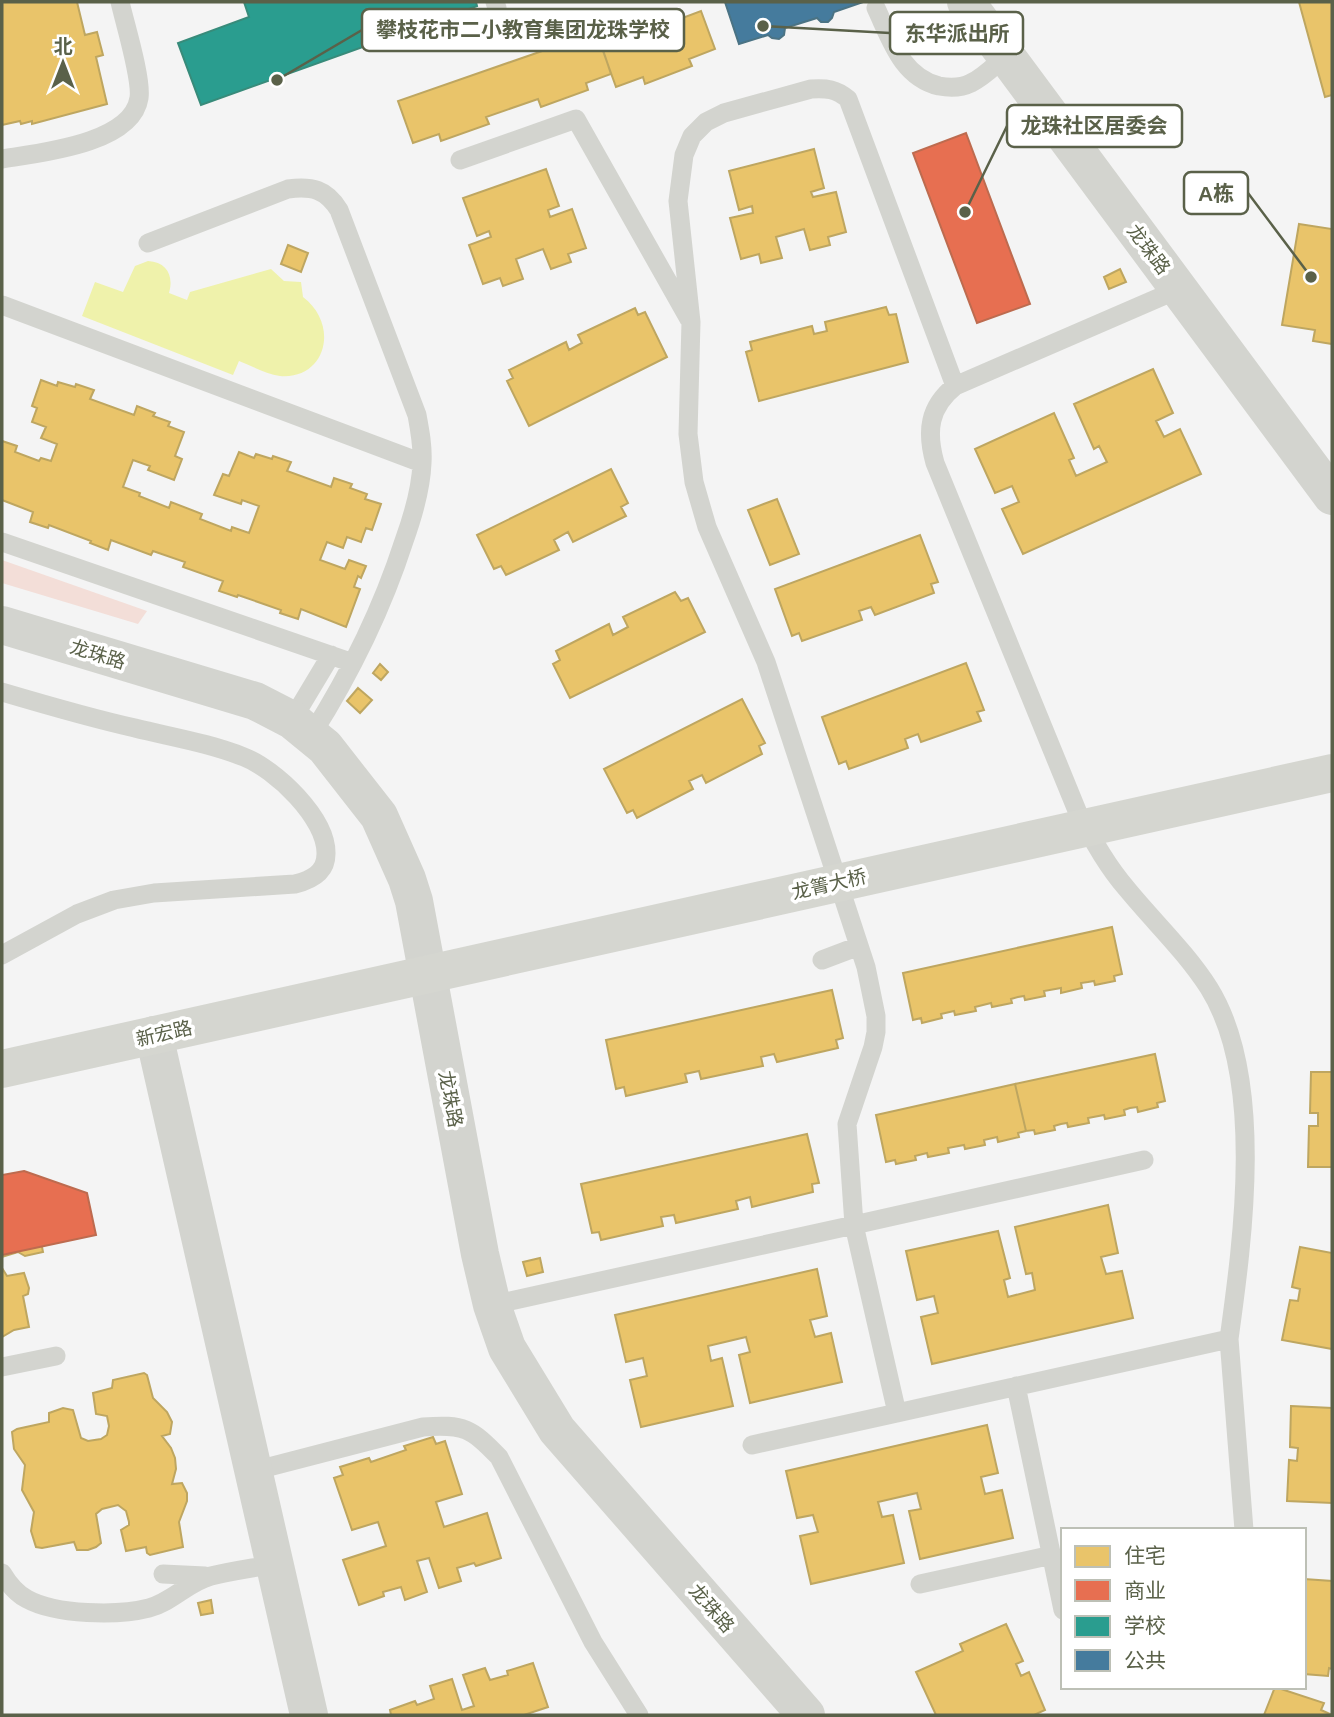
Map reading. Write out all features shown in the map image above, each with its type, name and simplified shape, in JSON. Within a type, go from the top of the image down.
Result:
[{"type":"main road","name":"龙箐大桥","points":[[326,996],[1332,773]]},
{"type":"main road","name":"新宏路","points":[[2,1069],[326,996]]},
{"type":"street","name":"龙珠路","points":[[966,2],[1332,496]]},
{"type":"street","name":"龙珠路","points":[[2,625],[255,701],[302,727],[325,747],[379,816],[414,901],[480,1254],[492,1305],[507,1348],[557,1430],[806,1715]]},
{"type":"street","points":[[154,1035],[309,1715]]},
{"type":"lane","points":[[2,159],[99,138],[120,127],[134,112],[139,98],[138,84],[120,2]]},
{"type":"lane","points":[[876,8],[904,65],[915,76],[930,84],[961,87],[974,82],[1006,56]]},
{"type":"lane","points":[[897,1413],[853,1225],[847,1124],[873,1047],[876,1016],[866,967],[766,662],[707,527],[690,460],[688,434],[691,322],[678,201],[684,155],[692,136],[706,122],[724,113],[811,89],[839,91],[848,99],[955,386]]},
{"type":"lane","points":[[460,160],[576,119],[691,322]]},
{"type":"lane","points":[[148,243],[288,189],[319,189],[331,197],[339,210],[417,415],[422,463],[415,511],[391,583],[338,693],[302,727]]},
{"type":"lane","points":[[1179,289],[955,386],[939,400],[930,430],[932,452],[1078,813],[1099,852],[1210,990],[1225,1023],[1236,1060],[1244,1120],[1245,1182],[1242,1247],[1229,1339],[1244,1528]]},
{"type":"lane","points":[[2,305],[422,463]]},
{"type":"lane","points":[[2,542],[353,663]]},
{"type":"lane","points":[[302,727],[331,655]]},
{"type":"lane","points":[[2,692],[81,716],[245,757],[275,775],[301,802],[326,842],[326,858],[321,871],[310,881],[295,884],[154,893],[114,900],[77,914],[2,955]]},
{"type":"lane","points":[[822,960],[859,946]]},
{"type":"lane","points":[[492,1305],[1144,1160]]},
{"type":"lane","points":[[752,1445],[1229,1339]]},
{"type":"lane","points":[[2,1367],[56,1356]]},
{"type":"lane","points":[[1016,1386],[1061,1600]]},
{"type":"lane","points":[[253,1471],[423,1427],[452,1425],[476,1434],[499,1457],[593,1642],[639,1715]]},
{"type":"lane","points":[[920,1584],[1052,1555]]},
{"type":"lane","points":[[163,1574],[210,1576],[275,1564]]},
{"type":"lane","points":[[2,1573],[8,1583],[27,1599],[52,1608],[78,1611],[149,1608],[210,1576]]},
{"type":"shaded area","points":[[148,261],[160,264],[168,271],[169,293],[187,300],[190,292],[271,269],[284,281],[301,282],[303,297],[315,309],[324,335],[323,348],[317,360],[296,375],[280,376],[239,361],[233,375],[82,316],[95,282],[123,292],[135,266]]},
{"type":"shaded area","points":[[2,560],[147,611],[138,624],[2,583]]},
{"type":"building: 住宅","points":[[2,2],[77,2],[85,35],[97,32],[103,55],[96,57],[107,104],[32,124],[32,121],[21,124],[20,121],[2,125]]},
{"type":"building: 住宅","points":[[1299,2],[1332,2],[1332,95],[1325,97]]},
{"type":"building: 住宅","points":[[701,11],[715,49],[689,59],[692,66],[645,84],[643,77],[616,87],[602,48]]},
{"type":"building: 住宅","points":[[597,32],[611,74],[586,83],[588,90],[541,107],[538,99],[486,117],[489,124],[441,141],[439,134],[413,143],[398,101]]},
{"type":"building: 住宅","points":[[814,149],[824,188],[811,192],[813,197],[836,192],[846,232],[828,237],[830,245],[810,250],[804,229],[776,237],[782,258],[761,263],[759,254],[741,259],[730,218],[753,213],[752,206],[739,210],[729,171]]},
{"type":"building: 住宅","points":[[546,169],[559,206],[548,210],[550,217],[572,209],[586,248],[568,254],[571,262],[551,269],[543,249],[516,259],[523,279],[503,286],[500,278],[483,284],[469,245],[491,237],[489,231],[477,236],[463,198]]},
{"type":"building: 住宅","points":[[1299,224],[1332,229],[1332,344],[1313,341],[1315,330],[1282,325]]},
{"type":"building: 住宅","points":[[288,245],[308,253],[301,272],[281,264]]},
{"type":"building: 住宅","points":[[1120,269],[1126,282],[1109,289],[1104,277]]},
{"type":"building: 住宅","points":[[886,307],[889,315],[896,314],[908,362],[759,401],[746,352],[752,350],[750,342],[812,326],[814,334],[827,331],[825,322]]},
{"type":"building: 住宅","points":[[635,308],[638,315],[645,312],[667,357],[529,426],[507,381],[513,378],[509,370],[566,342],[569,350],[582,343],[578,335]]},
{"type":"building: 住宅","points":[[1153,369],[1173,413],[1156,421],[1164,437],[1180,429],[1201,474],[1023,554],[1002,509],[1019,502],[1012,486],[995,493],[975,449],[1054,413],[1074,458],[1069,460],[1076,476],[1107,462],[1099,446],[1094,449],[1074,404]]},
{"type":"building: 住宅","points":[[41,380],[57,386],[58,382],[94,390],[90,399],[134,415],[137,406],[155,413],[153,416],[170,422],[168,426],[184,432],[175,456],[182,459],[174,480],[148,470],[150,466],[133,460],[123,487],[169,508],[171,502],[202,514],[200,519],[231,531],[232,527],[249,533],[259,506],[242,500],[241,504],[214,495],[223,474],[229,476],[239,452],[254,458],[256,454],[291,462],[287,471],[331,487],[334,478],[352,484],[350,488],[367,494],[365,499],[381,504],[372,530],[366,528],[361,542],[347,537],[343,548],[327,542],[320,560],[345,569],[349,560],[366,566],[354,587],[360,589],[346,627],[301,609],[298,619],[280,613],[281,610],[219,591],[223,581],[183,567],[185,562],[153,551],[151,555],[111,540],[108,550],[49,525],[48,528],[30,522],[33,512],[2,500],[2,441],[17,446],[15,452],[39,461],[41,458],[51,461],[57,444],[41,438],[46,427],[32,422],[37,408],[32,406]]},
{"type":"building: 住宅","points":[[611,469],[628,503],[621,507],[626,516],[573,542],[568,532],[554,540],[559,550],[506,575],[501,566],[494,569],[477,535]]},
{"type":"building: 住宅","points":[[777,499],[799,554],[770,565],[748,510]]},
{"type":"building: 住宅","points":[[920,535],[938,582],[931,584],[934,593],[875,615],[871,607],[859,611],[862,620],[802,641],[799,633],[792,636],[775,589]]},
{"type":"building: 住宅","points":[[675,592],[681,601],[688,598],[705,632],[570,698],[553,664],[560,660],[556,651],[609,624],[613,635],[628,627],[623,617]]},
{"type":"building: 住宅","points":[[966,663],[984,710],[977,712],[981,721],[921,742],[918,734],[905,739],[908,748],[849,769],[846,761],[839,764],[822,717]]},
{"type":"building: 住宅","points":[[380,664],[388,672],[381,680],[373,673]]},
{"type":"building: 住宅","points":[[358,688],[372,700],[360,713],[347,701]]},
{"type":"building: 住宅","points":[[742,699],[765,743],[759,746],[762,754],[706,783],[702,775],[689,781],[693,789],[637,818],[633,810],[627,813],[604,769]]},
{"type":"building: 住宅","points":[[1112,927],[1122,974],[1114,976],[1115,981],[1095,985],[1094,981],[1081,983],[1082,988],[1061,993],[1061,988],[1044,991],[1045,996],[1025,1000],[1024,996],[1018,997],[1011,999],[1012,1003],[992,1007],[991,1003],[975,1007],[976,1011],[955,1015],[954,1011],[941,1014],[942,1018],[922,1023],[921,1018],[913,1020],[903,973]]},
{"type":"building: 住宅","points":[[832,990],[843,1038],[836,1040],[838,1048],[777,1062],[774,1054],[761,1057],[763,1066],[701,1079],[699,1071],[685,1074],[687,1082],[626,1096],[624,1087],[616,1089],[606,1040]]},
{"type":"building: 住宅","points":[[1155,1054],[1165,1101],[1157,1103],[1158,1107],[1138,1112],[1137,1107],[1130,1108],[1124,1110],[1125,1115],[1105,1119],[1104,1115],[1088,1118],[1089,1123],[1068,1127],[1067,1123],[1061,1124],[1054,1126],[1055,1130],[1035,1134],[1034,1130],[1026,1131],[1015,1084]]},
{"type":"building: 住宅","points":[[1311,1072],[1332,1072],[1332,1167],[1308,1167],[1309,1126],[1318,1126],[1318,1113],[1310,1113]]},
{"type":"building: 住宅","points":[[1015,1084],[1026,1131],[1018,1133],[1019,1137],[998,1142],[997,1137],[984,1140],[985,1145],[965,1149],[964,1145],[948,1148],[949,1153],[928,1157],[927,1153],[915,1156],[916,1160],[896,1164],[895,1160],[886,1162],[876,1115]]},
{"type":"building: 住宅","points":[[807,1134],[819,1183],[812,1184],[813,1192],[752,1207],[750,1197],[736,1201],[738,1209],[676,1223],[674,1215],[661,1217],[663,1226],[601,1240],[599,1232],[592,1233],[581,1184]]},
{"type":"building: 住宅","points":[[2,1194],[15,1202],[33,1201],[43,1252],[25,1256],[18,1252],[2,1257]]},
{"type":"building: 住宅","points":[[1108,1205],[1118,1253],[1101,1257],[1106,1274],[1122,1271],[1133,1318],[932,1364],[921,1317],[938,1313],[934,1296],[917,1300],[906,1251],[998,1231],[1010,1278],[1004,1280],[1008,1297],[1035,1290],[1032,1273],[1026,1274],[1015,1227]]},
{"type":"building: 住宅","points":[[1300,1247],[1332,1253],[1332,1349],[1282,1340],[1290,1300],[1298,1301],[1300,1289],[1292,1287]]},
{"type":"building: 住宅","points":[[540,1258],[543,1272],[527,1276],[523,1262]]},
{"type":"building: 住宅","points":[[2,1268],[7,1276],[24,1273],[29,1288],[28,1294],[23,1296],[29,1327],[14,1330],[2,1337]]},
{"type":"building: 住宅","points":[[817,1269],[827,1316],[810,1320],[815,1337],[831,1333],[842,1382],[750,1403],[739,1355],[750,1352],[746,1337],[708,1346],[711,1361],[722,1358],[733,1406],[641,1427],[630,1380],[647,1376],[643,1358],[626,1362],[615,1315]]},
{"type":"building: 住宅","points":[[144,1373],[147,1375],[153,1398],[167,1412],[172,1422],[170,1434],[162,1436],[175,1458],[176,1469],[172,1484],[182,1483],[187,1493],[187,1501],[179,1522],[183,1547],[150,1555],[146,1547],[126,1551],[121,1530],[129,1525],[129,1522],[126,1511],[118,1505],[102,1509],[96,1514],[101,1543],[96,1547],[77,1550],[74,1542],[36,1547],[31,1531],[34,1512],[22,1490],[25,1465],[14,1449],[12,1432],[49,1422],[49,1413],[63,1408],[73,1410],[81,1438],[88,1441],[101,1439],[107,1435],[109,1426],[107,1416],[96,1414],[93,1393],[112,1388],[113,1380]]},
{"type":"building: 住宅","points":[[1291,1406],[1332,1408],[1332,1503],[1287,1501],[1289,1460],[1297,1461],[1298,1448],[1290,1447]]},
{"type":"building: 住宅","points":[[987,1425],[998,1473],[981,1477],[985,1494],[1002,1490],[1013,1538],[920,1559],[909,1511],[921,1509],[917,1493],[878,1502],[882,1517],[893,1515],[904,1563],[811,1584],[800,1536],[818,1532],[813,1515],[797,1518],[786,1471]]},
{"type":"building: 住宅","points":[[433,1437],[436,1444],[445,1441],[462,1494],[436,1502],[444,1527],[487,1513],[501,1558],[476,1566],[474,1563],[457,1568],[461,1581],[439,1588],[429,1558],[417,1561],[427,1592],[405,1600],[401,1587],[383,1592],[384,1596],[359,1605],[343,1560],[386,1546],[378,1522],[352,1530],[334,1478],[343,1475],[340,1467],[369,1458],[371,1462],[406,1450],[404,1446]]},
{"type":"building: 住宅","points":[[1306,1579],[1332,1581],[1332,1669],[1329,1668],[1328,1676],[1306,1674]]},
{"type":"building: 住宅","points":[[211,1600],[213,1613],[201,1615],[198,1603]]},
{"type":"building: 住宅","points":[[1006,1624],[1023,1661],[1016,1664],[1021,1676],[1029,1672],[1045,1710],[1034,1715],[936,1715],[916,1672],[963,1651],[960,1644]]},
{"type":"building: 住宅","points":[[533,1663],[548,1707],[524,1715],[391,1715],[390,1710],[415,1701],[417,1705],[434,1699],[430,1686],[452,1679],[462,1710],[474,1706],[463,1675],[485,1668],[490,1680],[508,1675],[507,1671]]},
{"type":"building: 住宅","points":[[1274,1689],[1281,1689],[1324,1703],[1321,1710],[1332,1715],[1264,1715]]},
{"type":"building: 商业","points":[[966,133],[1030,304],[977,323],[913,153]]},
{"type":"building: 商业","points":[[24,1171],[87,1193],[96,1235],[2,1255],[2,1175]]},
{"type":"building: 学校","points":[[244,2],[476,2],[477,6],[201,105],[178,43],[249,17]]},
{"type":"building: 公共","points":[[725,2],[863,2],[834,12],[828,22],[821,22],[817,18],[785,28],[784,35],[779,39],[768,35],[739,44]]},
{"type":"place","name":"东华派出所","points":[[763,26]]},
{"type":"place","name":"攀枝花市二小教育集团龙珠学校","points":[[277,80]]},
{"type":"place","name":"龙珠社区居委会","points":[[965,212]]},
{"type":"place","name":"A栋","points":[[1311,277]]}]
